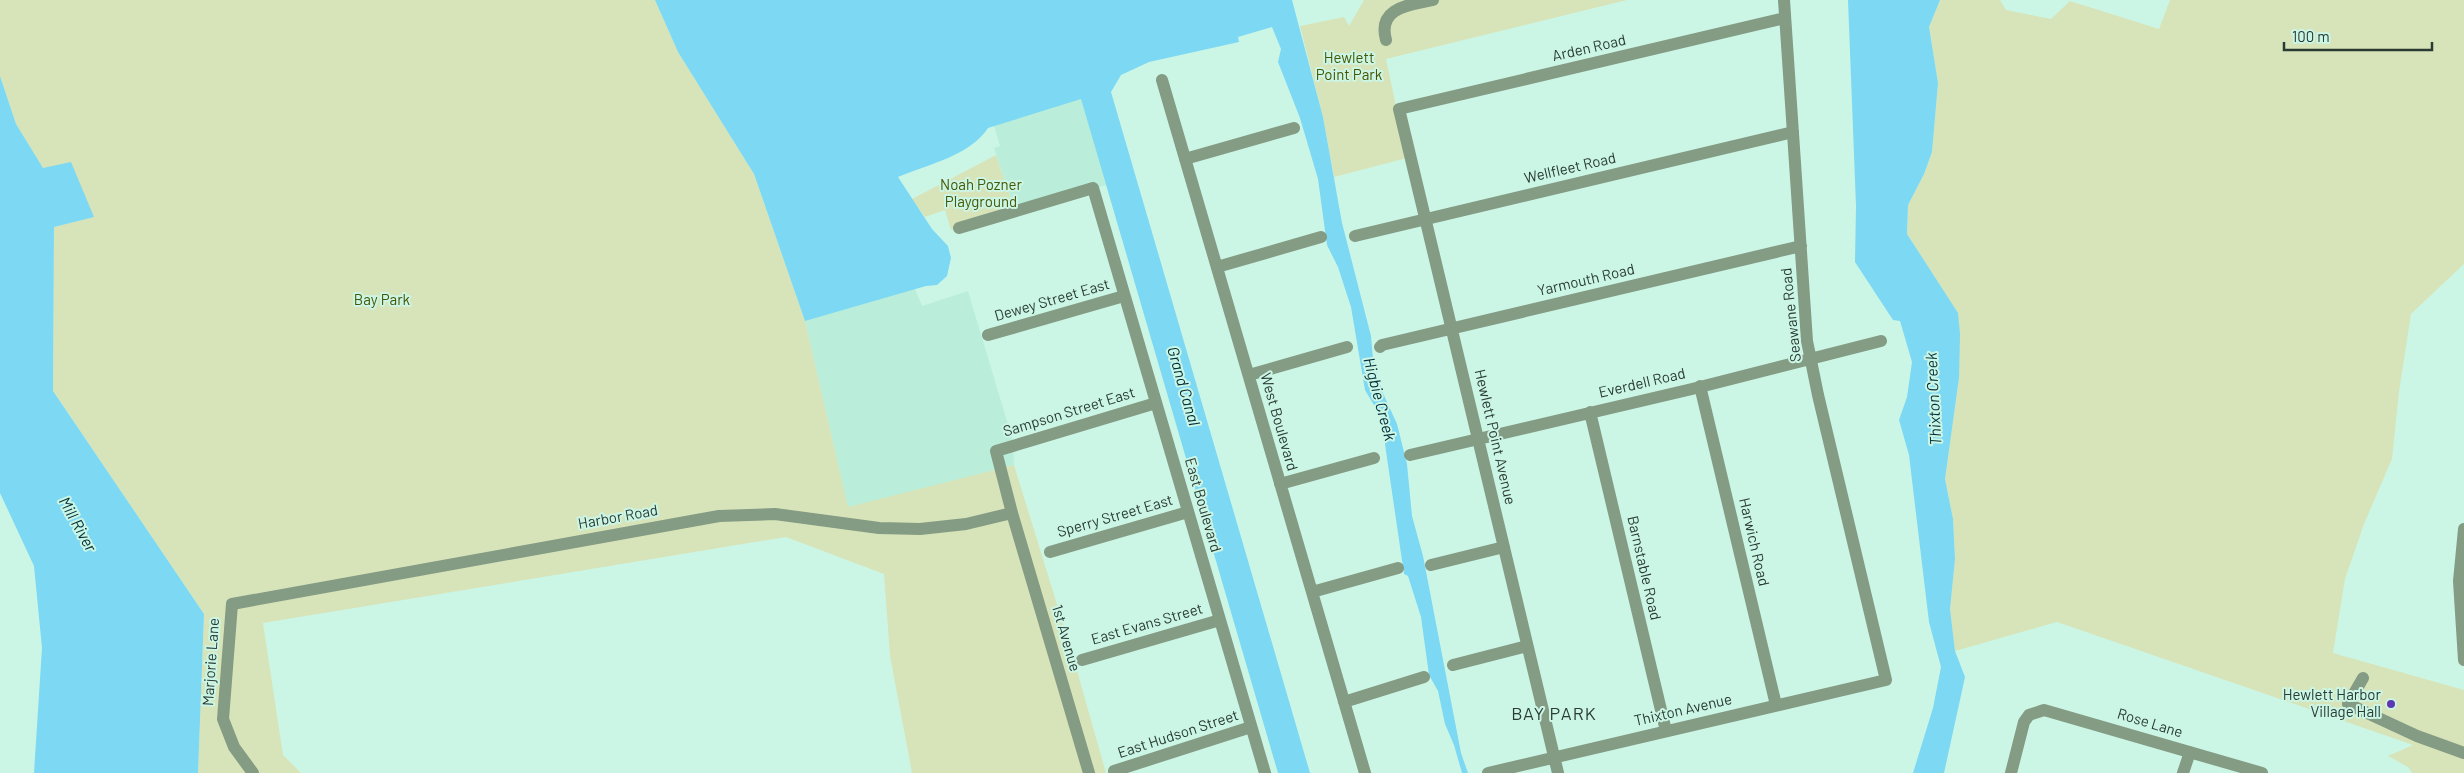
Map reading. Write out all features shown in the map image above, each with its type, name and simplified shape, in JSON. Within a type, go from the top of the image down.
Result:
[{"type":"street","points":[[1386,40],[1384,32],[1388,18],[1397,9],[1433,0]]},
{"type":"street","name":"Seawane Road","points":[[1784,0],[1807,341],[1818,395],[1886,680]]},
{"type":"street","name":"Arden Road","points":[[1399,109],[1785,18]]},
{"type":"street","name":"West Boulevard","points":[[1162,80],[1365,773]]},
{"type":"street","name":"Hewlett Point Avenue","points":[[1399,109],[1427,218],[1558,773]]},
{"type":"street","points":[[1185,159],[1294,128]]},
{"type":"street","name":"Wellfleet Road","points":[[1355,236],[1793,132]]},
{"type":"street","name":"East Boulevard","points":[[959,228],[1093,188],[1264,773]]},
{"type":"street","points":[[1217,267],[1321,237]]},
{"type":"street","name":"Yarmouth Road","points":[[1380,348],[1382,345],[1452,328],[1801,246]]},
{"type":"street","name":"Dewey Street East","points":[[988,335],[1124,296]]},
{"type":"street","name":"Everdell Road","points":[[1410,455],[1881,341]]},
{"type":"street","points":[[1249,376],[1347,347]]},
{"type":"street","name":"Harwich Road","points":[[1700,386],[1776,705]]},
{"type":"street","name":"Sampson Street East","points":[[1012,513],[996,451],[1156,404]]},
{"type":"street","name":"Barnstable Road","points":[[1590,412],[1666,731]]},
{"type":"street","points":[[1280,484],[1374,458]]},
{"type":"street","name":"Sperry Street East","points":[[1050,552],[1188,512]]},
{"type":"street","name":"Harbor Road","points":[[232,604],[719,516],[775,514],[879,528],[920,529],[966,524],[1012,513]]},
{"type":"street","name":"1st Avenue","points":[[1012,513],[1089,773]]},
{"type":"street","points":[[2464,530],[2459,581],[2464,660]]},
{"type":"street","points":[[1431,565],[1504,547]]},
{"type":"street","points":[[1312,592],[1398,568]]},
{"type":"street","name":"Marjorie Lane","points":[[232,604],[223,719],[234,747],[254,773]]},
{"type":"street","name":"East Evans Street","points":[[1082,660],[1220,620]]},
{"type":"street","points":[[1453,666],[1528,646]]},
{"type":"street","points":[[1344,702],[1424,677]]},
{"type":"street","points":[[2363,678],[2348,704],[2417,736],[2464,753]]},
{"type":"street","name":"Thixton Avenue","points":[[1488,773],[1886,680]]},
{"type":"street","name":"Rose Lane","points":[[2011,773],[2022,728],[2029,715],[2036,711],[2054,711],[2262,773]]},
{"type":"street","name":"East Hudson Street","points":[[1114,771],[1251,728]]},
{"type":"street","points":[[2183,773],[2190,752]]},
{"type":"shaded area","points":[[1081,98],[1106,185],[1015,211],[994,148],[1000,146],[994,126]]},
{"type":"shaded area","points":[[915,289],[922,306],[968,291],[1013,441],[1014,465],[848,508],[805,321]]},
{"type":"green space","name":"Bay Park","points":[[0,0],[655,0],[678,52],[754,174],[805,321],[848,507],[1014,465],[1072,653],[1106,773],[912,773],[890,656],[884,574],[786,537],[263,623],[283,755],[301,773],[198,773],[204,614],[53,391],[54,227],[93,217],[43,168],[16,124],[0,76]]},
{"type":"green space","name":"Hewlett Point Park","points":[[1364,0],[1627,0],[1386,59],[1407,158],[1334,177],[1323,117],[1300,26],[1344,17],[1349,26]]},
{"type":"green space","points":[[1940,0],[2000,0],[2006,10],[2051,19],[2070,1],[2159,29],[2170,0],[2464,0],[2464,264],[2411,314],[2399,392],[2392,459],[2364,524],[2345,579],[2333,653],[2464,690],[2464,773],[2412,773],[2408,767],[2388,756],[2413,745],[2057,622],[1955,651],[1950,609],[1955,559],[1953,519],[1945,479],[1959,378],[1958,314],[1907,234],[1908,205],[1924,174],[1932,152],[1938,83],[1929,27]]},
{"type":"green space","name":"Noah Pozner Playground","points":[[996,155],[1015,211],[951,230],[945,210],[925,217],[912,199]]},
{"type":"water","points":[[655,0],[1292,0],[1323,117],[1342,223],[1371,336],[1373,359],[1382,391],[1397,424],[1407,464],[1412,516],[1423,556],[1461,753],[1468,773],[1462,773],[1454,745],[1445,724],[1438,691],[1429,675],[1421,617],[1408,576],[1404,574],[1381,417],[1365,390],[1351,307],[1338,267],[1327,245],[1318,179],[1300,118],[1278,62],[1281,49],[1272,27],[1238,37],[1239,42],[1149,62],[1121,75],[1111,92],[1310,773],[1278,773],[1081,99],[988,128],[971,145],[960,152],[898,177],[932,229],[948,246],[951,258],[947,276],[937,285],[926,286],[805,321],[754,174],[678,52]]},
{"type":"water","name":"Thixton Creek","points":[[1848,0],[1940,0],[1929,27],[1938,83],[1932,152],[1924,174],[1908,205],[1907,234],[1958,313],[1960,334],[1959,378],[1945,479],[1953,519],[1955,559],[1950,609],[1955,651],[1965,677],[1944,773],[1913,773],[1933,708],[1941,667],[1929,622],[1909,455],[1899,420],[1907,397],[1912,362],[1900,321],[1893,320],[1855,262],[1856,206]]},
{"type":"water","name":"Mill River","points":[[0,76],[16,124],[43,168],[71,162],[94,217],[54,227],[53,391],[204,614],[198,773],[34,773],[42,648],[34,566],[0,493]]},
{"type":"place","name":"Hewlett Harbor Village Hall","points":[[2391,704]]},
{"type":"district","name":"BAY PARK","points":[[1554,714]]},
{"type":"water label","name":"Grand Canal","points":[[1184,386]]},
{"type":"water label","name":"Higbie Creek","points":[[1380,399]]}]
